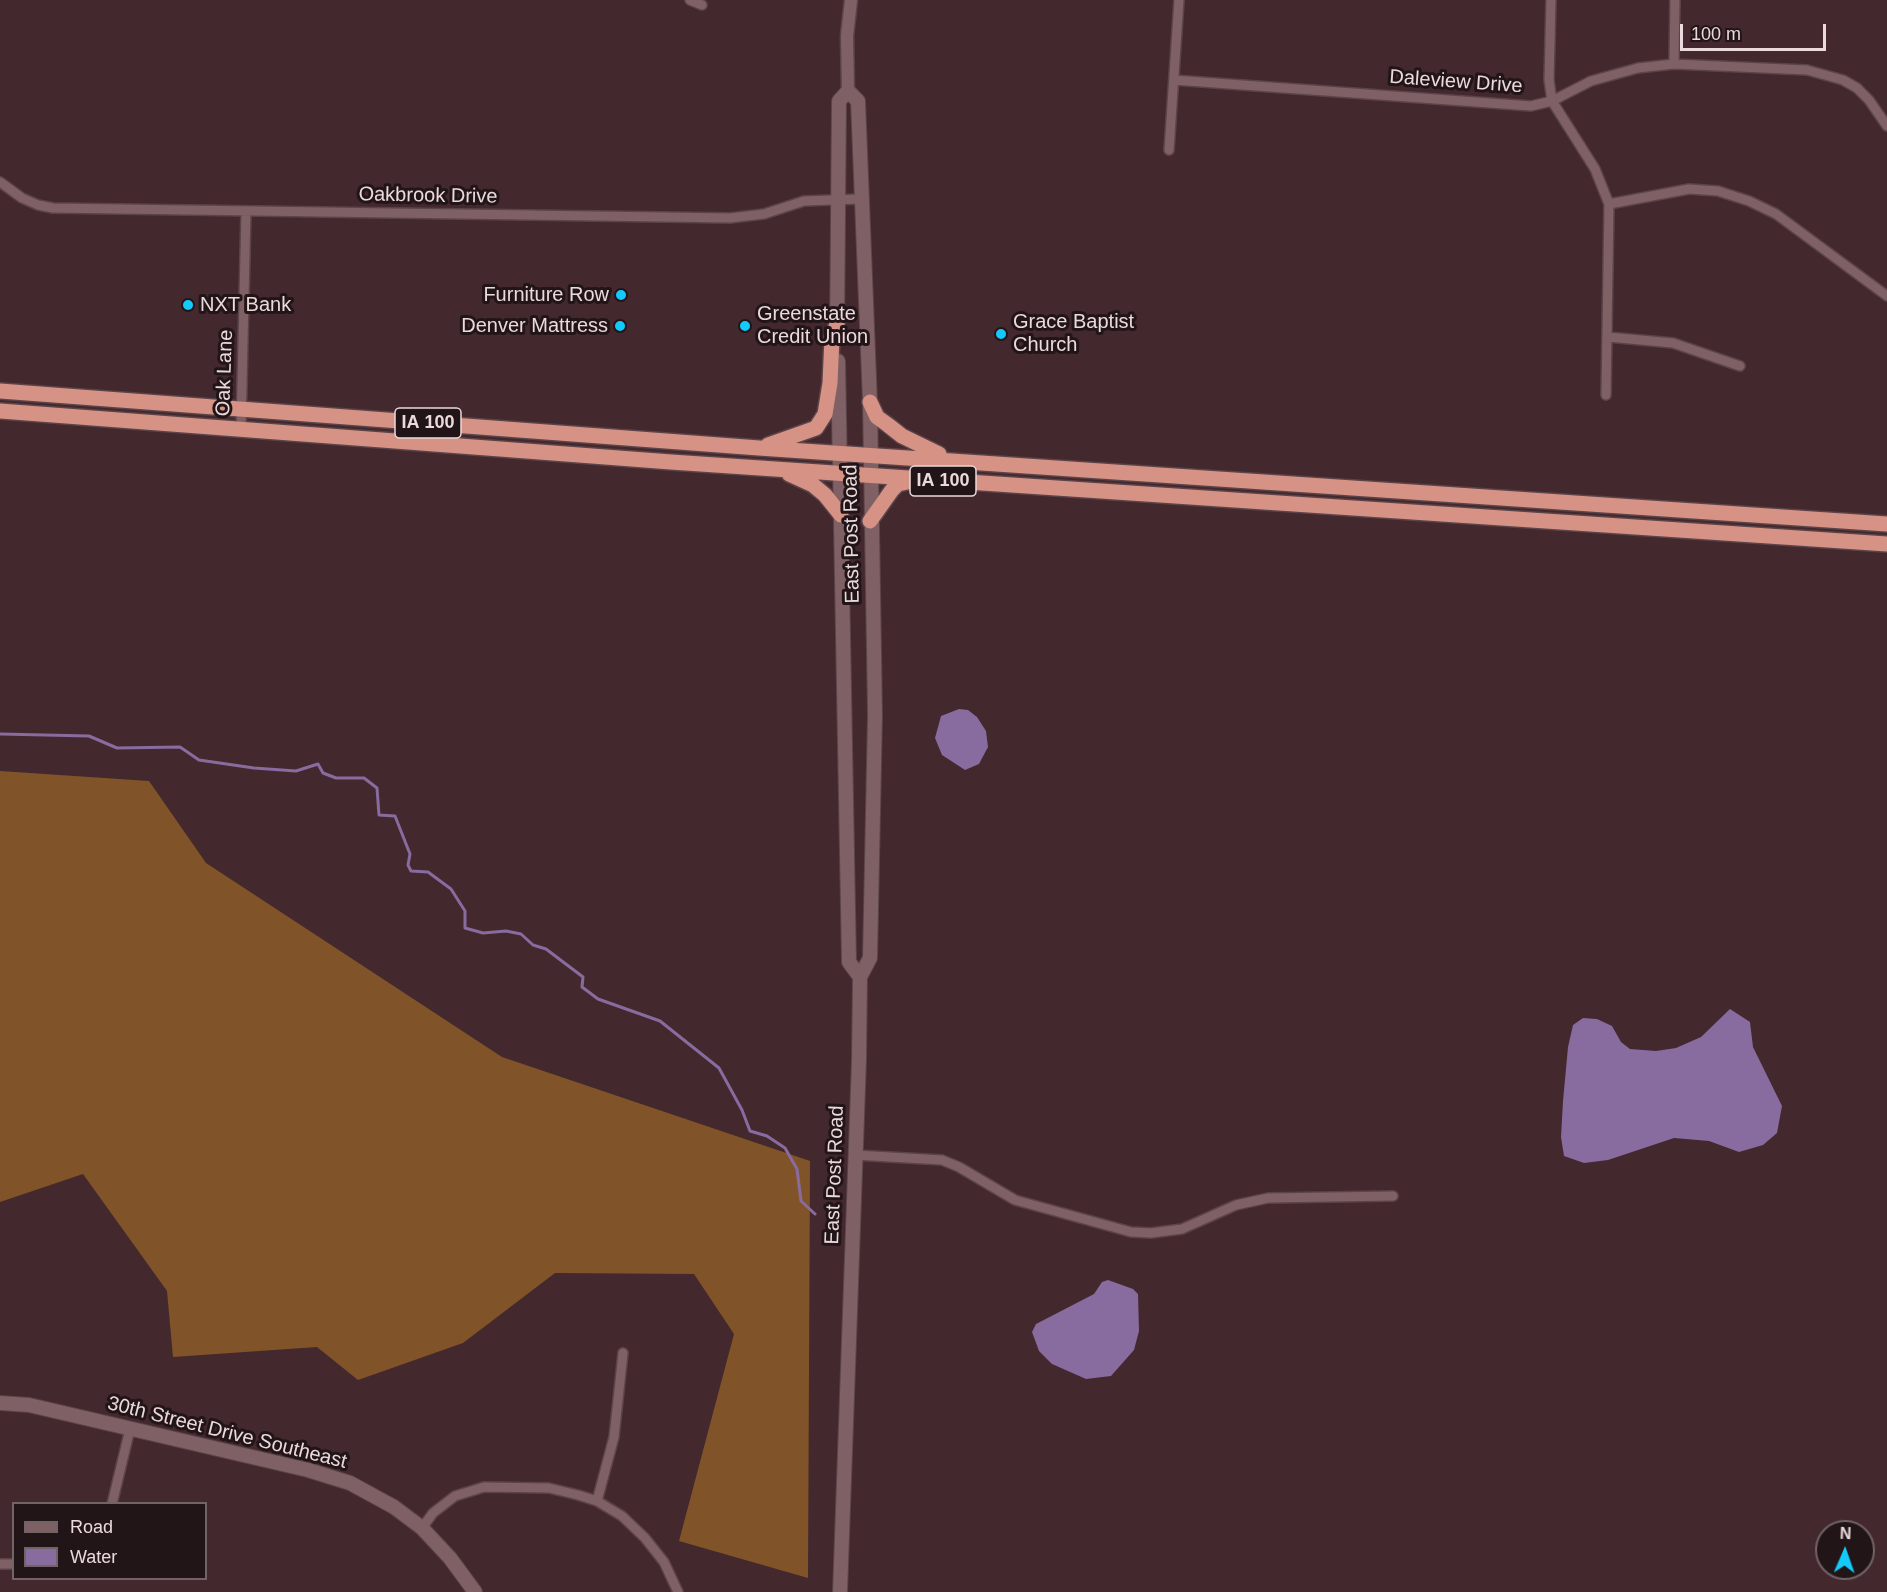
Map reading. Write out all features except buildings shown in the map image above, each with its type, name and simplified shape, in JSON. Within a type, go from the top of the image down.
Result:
[{"type":"highway","points":[[759,448],[816,428],[825,414],[830,383],[832,338],[837,324]]},
{"type":"highway","name":"IA 100","points":[[0,391],[759,448],[950,459],[1887,524]]},
{"type":"highway","points":[[870,402],[877,417],[902,436],[950,459]]},
{"type":"highway","name":"IA 100","points":[[0,411],[781,470],[1887,544]]},
{"type":"highway","points":[[781,470],[813,485],[841,515]]},
{"type":"highway","points":[[870,521],[898,484],[918,479]]},
{"type":"main road","name":"East Post Road","points":[[840,1592],[860,977],[870,958],[875,715],[870,521],[870,402],[860,199],[858,101],[848,91],[839,101],[837,324],[849,962],[860,977]]},
{"type":"main road","name":"30th Street Drive Southeast","points":[[0,1403],[29,1405],[331,1476],[377,1497],[422,1528],[450,1558],[475,1592]]},
{"type":"street","points":[[690,0],[702,5]]},
{"type":"street","name":"East Post Road","points":[[848,91],[847,36],[851,0]]},
{"type":"street","points":[[1169,150],[1179,0]]},
{"type":"street","points":[[1551,0],[1549,80],[1552,101],[1595,168],[1609,204],[1606,395]]},
{"type":"street","points":[[1674,64],[1675,0]]},
{"type":"street","name":"Daleview Drive","points":[[1174,80],[1531,106],[1552,101],[1591,81],[1674,64],[1807,70],[1825,74],[1857,88],[1869,100],[1887,126]]},
{"type":"street","name":"Oakbrook Drive","points":[[0,182],[22,198],[53,208],[730,218],[764,214],[804,201],[860,199]]},
{"type":"street","points":[[1609,204],[1689,189],[1718,191],[1749,201],[1776,214],[1887,296]]},
{"type":"street","name":"Oak Lane","points":[[241,428],[246,211]]},
{"type":"street","points":[[1608,337],[1673,343],[1740,366]]},
{"type":"street","points":[[855,1155],[942,1160],[959,1167],[1015,1200],[1120,1229],[1151,1233],[1182,1229],[1236,1205],[1268,1198],[1393,1196]]},
{"type":"street","points":[[597,1501],[614,1437],[623,1353]]},
{"type":"street","points":[[112,1502],[130,1428]]},
{"type":"street","points":[[422,1528],[433,1513],[455,1496],[484,1487],[549,1488],[597,1501],[622,1516],[645,1538],[664,1562],[678,1592]]},
{"type":"shaded area","points":[[0,771],[149,781],[206,863],[502,1057],[810,1161],[808,1578],[679,1541],[734,1334],[694,1274],[555,1273],[463,1343],[358,1380],[317,1347],[173,1357],[167,1291],[83,1174],[0,1202]]},
{"type":"water","points":[[959,709],[968,710],[977,717],[986,731],[988,747],[979,764],[965,770],[942,755],[935,738],[941,716]]},
{"type":"water","points":[[1730,1009],[1750,1022],[1753,1047],[1782,1106],[1777,1133],[1763,1145],[1739,1152],[1709,1141],[1674,1138],[1608,1160],[1584,1163],[1564,1156],[1561,1137],[1563,1101],[1568,1047],[1573,1025],[1583,1018],[1597,1019],[1612,1026],[1621,1042],[1630,1049],[1656,1051],[1676,1048],[1701,1037]]},
{"type":"water","points":[[1108,1280],[1133,1289],[1138,1294],[1139,1331],[1134,1350],[1111,1376],[1086,1379],[1052,1364],[1039,1351],[1032,1332],[1036,1324],[1094,1294],[1102,1282]]},
{"type":"waterway","points":[[0,734],[89,736],[117,748],[180,747],[199,760],[296,771],[318,764],[323,773],[336,778],[364,778],[377,788],[379,815],[395,816],[410,854],[408,865],[411,871],[428,872],[451,889],[465,911],[465,928],[483,933],[506,931],[521,934],[533,945],[546,949],[583,977],[582,987],[598,999],[660,1021],[719,1068],[742,1110],[750,1131],[767,1136],[785,1148],[797,1169],[801,1201],[815,1214]]},
{"type":"place","name":"Furniture Row","points":[[621,295]]},
{"type":"place","name":"NXT Bank","points":[[188,305]]},
{"type":"place","name":"Denver Mattress","points":[[620,326]]},
{"type":"place","name":"Greenstate Credit Union","points":[[745,326]]},
{"type":"place","name":"Grace Baptist Church","points":[[1001,334]]}]
